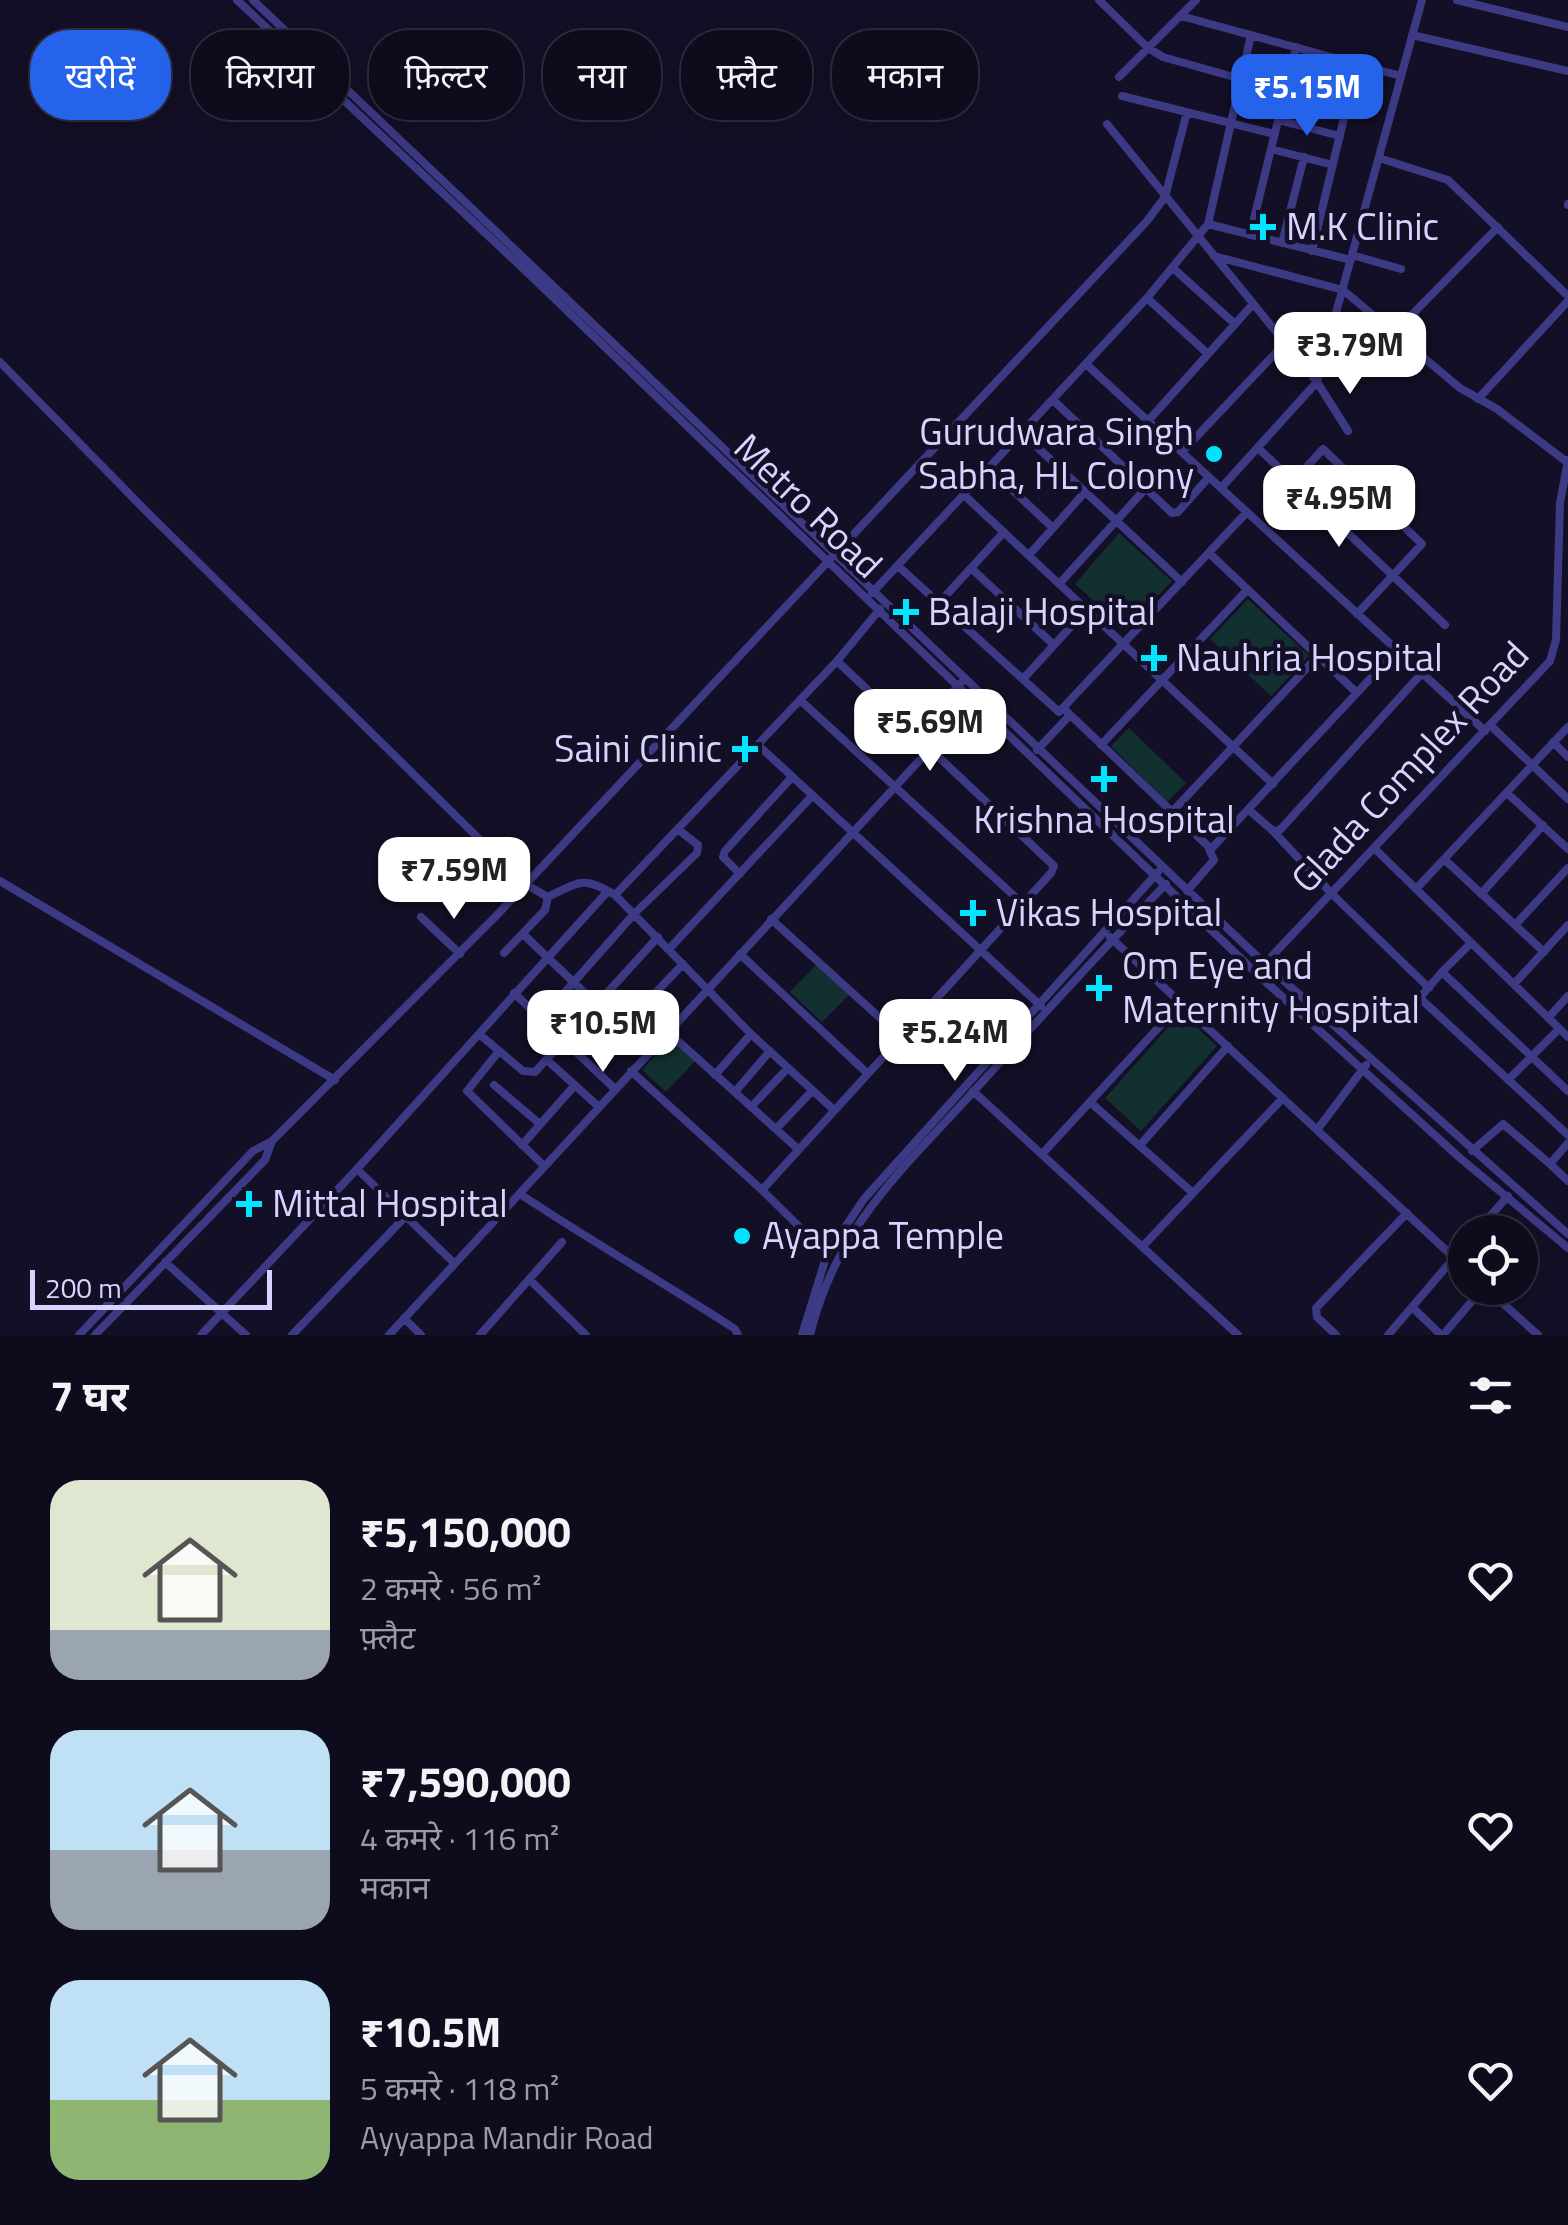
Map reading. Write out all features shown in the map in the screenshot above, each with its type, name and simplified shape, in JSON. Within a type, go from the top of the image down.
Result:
[{"type":"street","name":"Metro Road","points":[[237,0],[828,564],[881,608],[1162,867],[1169,881],[1256,972],[1568,1234]]},
{"type":"street","name":"Metro Road","points":[[253,0],[836,556],[872,593],[881,608]]},
{"type":"street","points":[[1099,0],[1162,57],[1241,79]]},
{"type":"street","points":[[1119,77],[1196,0]]},
{"type":"street","points":[[1221,488],[1317,382],[1422,0]]},
{"type":"street","points":[[1457,0],[1568,28]]},
{"type":"street","points":[[1181,16],[1402,76]]},
{"type":"street","points":[[872,593],[1199,238],[1208,224],[1251,35]]},
{"type":"street","points":[[1412,36],[1568,71]]},
{"type":"street","points":[[1250,235],[1296,47]]},
{"type":"street","points":[[1310,128],[1327,56]]},
{"type":"street","points":[[1312,250],[1357,64]]},
{"type":"street","points":[[1122,96],[1275,134]]},
{"type":"street","points":[[79,1335],[254,1151],[272,1142],[460,954],[1147,221],[1165,197],[1187,112]]},
{"type":"street","points":[[1278,120],[1340,136]]},
{"type":"street","points":[[1107,124],[1317,382],[1348,430]]},
{"type":"street","points":[[1271,149],[1333,164]]},
{"type":"street","points":[[1282,243],[1304,157]]},
{"type":"street","points":[[1379,158],[1448,180],[1568,298],[1478,398]]},
{"type":"street","points":[[1208,224],[1400,269]]},
{"type":"street","points":[[1394,333],[1498,228]]},
{"type":"street","points":[[1214,256],[1342,290],[1460,388],[1568,461]]},
{"type":"street","points":[[1174,269],[1235,324]]},
{"type":"street","points":[[1147,298],[1208,354]]},
{"type":"street","points":[[1148,420],[1253,304]]},
{"type":"street","points":[[1182,452],[1285,343]]},
{"type":"street","points":[[0,362],[525,884],[548,897]]},
{"type":"street","points":[[1086,364],[1422,673],[1568,799]]},
{"type":"street","points":[[1053,400],[1175,514],[1209,477]]},
{"type":"street","points":[[1022,433],[1182,582]]},
{"type":"street","points":[[1258,448],[1446,625]]},
{"type":"street","points":[[1293,482],[1320,451],[1328,452],[1420,540],[1420,548],[1357,614]]},
{"type":"street","name":"Glada Complex Road","points":[[1256,972],[1544,670],[1553,652],[1560,503],[1568,461]]},
{"type":"street","points":[[989,468],[1052,528]]},
{"type":"street","points":[[1060,583],[1146,488]]},
{"type":"street","points":[[1029,555],[1085,492]]},
{"type":"street","points":[[964,495],[1273,784]]},
{"type":"street","points":[[1037,750],[1124,643],[1248,512]]},
{"type":"street","points":[[939,602],[1004,532]]},
{"type":"street","points":[[1209,553],[1357,693]]},
{"type":"street","points":[[898,566],[1058,712],[1066,711]]},
{"type":"street","points":[[971,568],[1054,644]]},
{"type":"street","points":[[1101,745],[1248,590]]},
{"type":"street","points":[[202,1335],[514,993],[680,830],[837,662],[881,608]]},
{"type":"street","points":[[1023,680],[1087,608]]},
{"type":"street","points":[[1208,849],[1397,650]]},
{"type":"street","points":[[1172,812],[1318,656]]},
{"type":"street","points":[[762,1190],[1051,874],[1054,864],[837,662]]},
{"type":"street","points":[[1273,831],[1280,830],[1422,673]]},
{"type":"street","name":"Metro Road","points":[[962,682],[1155,875],[1187,891],[1506,1198],[1568,1248]]},
{"type":"street","points":[[914,733],[962,682]]},
{"type":"street","points":[[800,700],[1023,904]]},
{"type":"street","points":[[1066,711],[1208,849],[1214,860],[1187,891]]},
{"type":"street","points":[[1416,890],[1568,727]]},
{"type":"street","points":[[1553,742],[1568,757]]},
{"type":"street","points":[[758,745],[1046,1010]]},
{"type":"street","points":[[389,1335],[930,749]]},
{"type":"street","points":[[740,874],[723,858],[725,851],[792,777]]},
{"type":"street","points":[[1507,793],[1568,849]]},
{"type":"street","points":[[669,949],[812,796]]},
{"type":"street","points":[[1249,810],[1428,988]]},
{"type":"street","points":[[1482,894],[1543,826]]},
{"type":"street","points":[[543,1017],[634,914],[698,850],[698,845],[680,830]]},
{"type":"street","points":[[1374,848],[1568,1038]]},
{"type":"street","points":[[1444,859],[1544,952]]},
{"type":"street","points":[[810,1335],[827,1279],[858,1223],[1038,1003],[1162,867]]},
{"type":"street","points":[[1515,925],[1568,868]]},
{"type":"street","points":[[0,881],[336,1080]]},
{"type":"street","points":[[548,897],[580,881],[590,881],[612,893],[751,1034],[834,1110]]},
{"type":"street","points":[[802,1335],[827,1254],[864,1198],[1169,881]]},
{"type":"street","points":[[504,954],[545,910],[548,897]]},
{"type":"street","points":[[421,917],[460,954]]},
{"type":"street","points":[[770,920],[901,1036]]},
{"type":"street","points":[[1514,984],[1568,925]]},
{"type":"street","points":[[1104,931],[1448,1252]]},
{"type":"street","points":[[524,936],[648,1053]]},
{"type":"street","points":[[480,1034],[527,1074],[535,1072],[658,938]]},
{"type":"street","points":[[1471,943],[1428,988],[1422,1000],[1568,1135]]},
{"type":"street","points":[[740,954],[867,1072]]},
{"type":"street","points":[[622,1028],[683,964]]},
{"type":"street","points":[[1442,972],[1568,1091]]},
{"type":"street","points":[[514,993],[615,1088]]},
{"type":"street","points":[[1548,1018],[1568,996]]},
{"type":"street","points":[[1042,1153],[1182,1003]]},
{"type":"street","points":[[1508,1080],[1559,1029]]},
{"type":"street","points":[[668,1032],[798,1149]]},
{"type":"street","points":[[715,1074],[751,1034]]},
{"type":"street","points":[[1141,1144],[1228,1046]]},
{"type":"street","points":[[499,1051],[467,1090],[544,1166]]},
{"type":"street","points":[[734,1092],[770,1051]]},
{"type":"street","points":[[547,1060],[598,1107]]},
{"type":"street","points":[[1317,1130],[1367,1064]]},
{"type":"street","points":[[751,1107],[788,1068]]},
{"type":"street","points":[[631,1072],[827,1254]]},
{"type":"street","points":[[494,1085],[540,1124]]},
{"type":"street","points":[[522,1145],[575,1085]]},
{"type":"street","points":[[969,1088],[1238,1335]]},
{"type":"street","points":[[776,1130],[812,1091]]},
{"type":"street","points":[[1143,1246],[1283,1098]]},
{"type":"street","points":[[1090,1102],[1193,1193]]},
{"type":"street","points":[[1472,1151],[1503,1124],[1568,1181]]},
{"type":"street","points":[[95,1335],[265,1160],[272,1142]]},
{"type":"street","points":[[1550,1164],[1568,1143]]},
{"type":"street","points":[[357,1169],[454,1263]]},
{"type":"street","points":[[1491,1215],[1514,1189]]},
{"type":"street","points":[[520,1194],[741,1334]]},
{"type":"street","points":[[1336,1335],[1316,1317],[1316,1308],[1407,1213]]},
{"type":"street","points":[[292,1335],[406,1216]]},
{"type":"street","points":[[494,1335],[483,1331],[562,1242]]},
{"type":"street","points":[[165,1262],[246,1335]]},
{"type":"street","points":[[1388,1335],[1448,1265]]},
{"type":"street","points":[[530,1280],[586,1335]]},
{"type":"street","points":[[1412,1307],[1442,1335],[1469,1305]]},
{"type":"street","points":[[1504,1305],[1538,1335]]},
{"type":"street","points":[[404,1318],[421,1335]]},
{"type":"green space","points":[[1119,533],[1172,581],[1126,630],[1075,584]]},
{"type":"green space","points":[[1248,599],[1309,656],[1271,696],[1210,639]]},
{"type":"green space","points":[[1129,728],[1186,783],[1167,802],[1111,746]]},
{"type":"green space","points":[[817,964],[849,995],[822,1022],[790,992]]},
{"type":"green space","points":[[1181,1013],[1217,1046],[1141,1131],[1105,1098]]},
{"type":"green space","points":[[673,1035],[698,1058],[666,1092],[642,1070]]},
{"type":"place","name":"M.K Clinic","points":[[1263,227]]},
{"type":"place","name":"Gurudwara Singh Sabha, HL Colony","points":[[1214,454]]},
{"type":"place","name":"Balaji Hospital","points":[[906,612]]},
{"type":"place","name":"Nauhria Hospital","points":[[1154,658]]},
{"type":"place","name":"Saini Clinic","points":[[745,749]]},
{"type":"place","name":"Krishna Hospital","points":[[1104,779]]},
{"type":"place","name":"Vikas Hospital","points":[[973,913]]},
{"type":"place","name":"Om Eye and Maternity Hospital","points":[[1099,988]]},
{"type":"place","name":"Mittal Hospital","points":[[249,1204]]},
{"type":"place","name":"Ayappa Temple","points":[[742,1236]]}]
